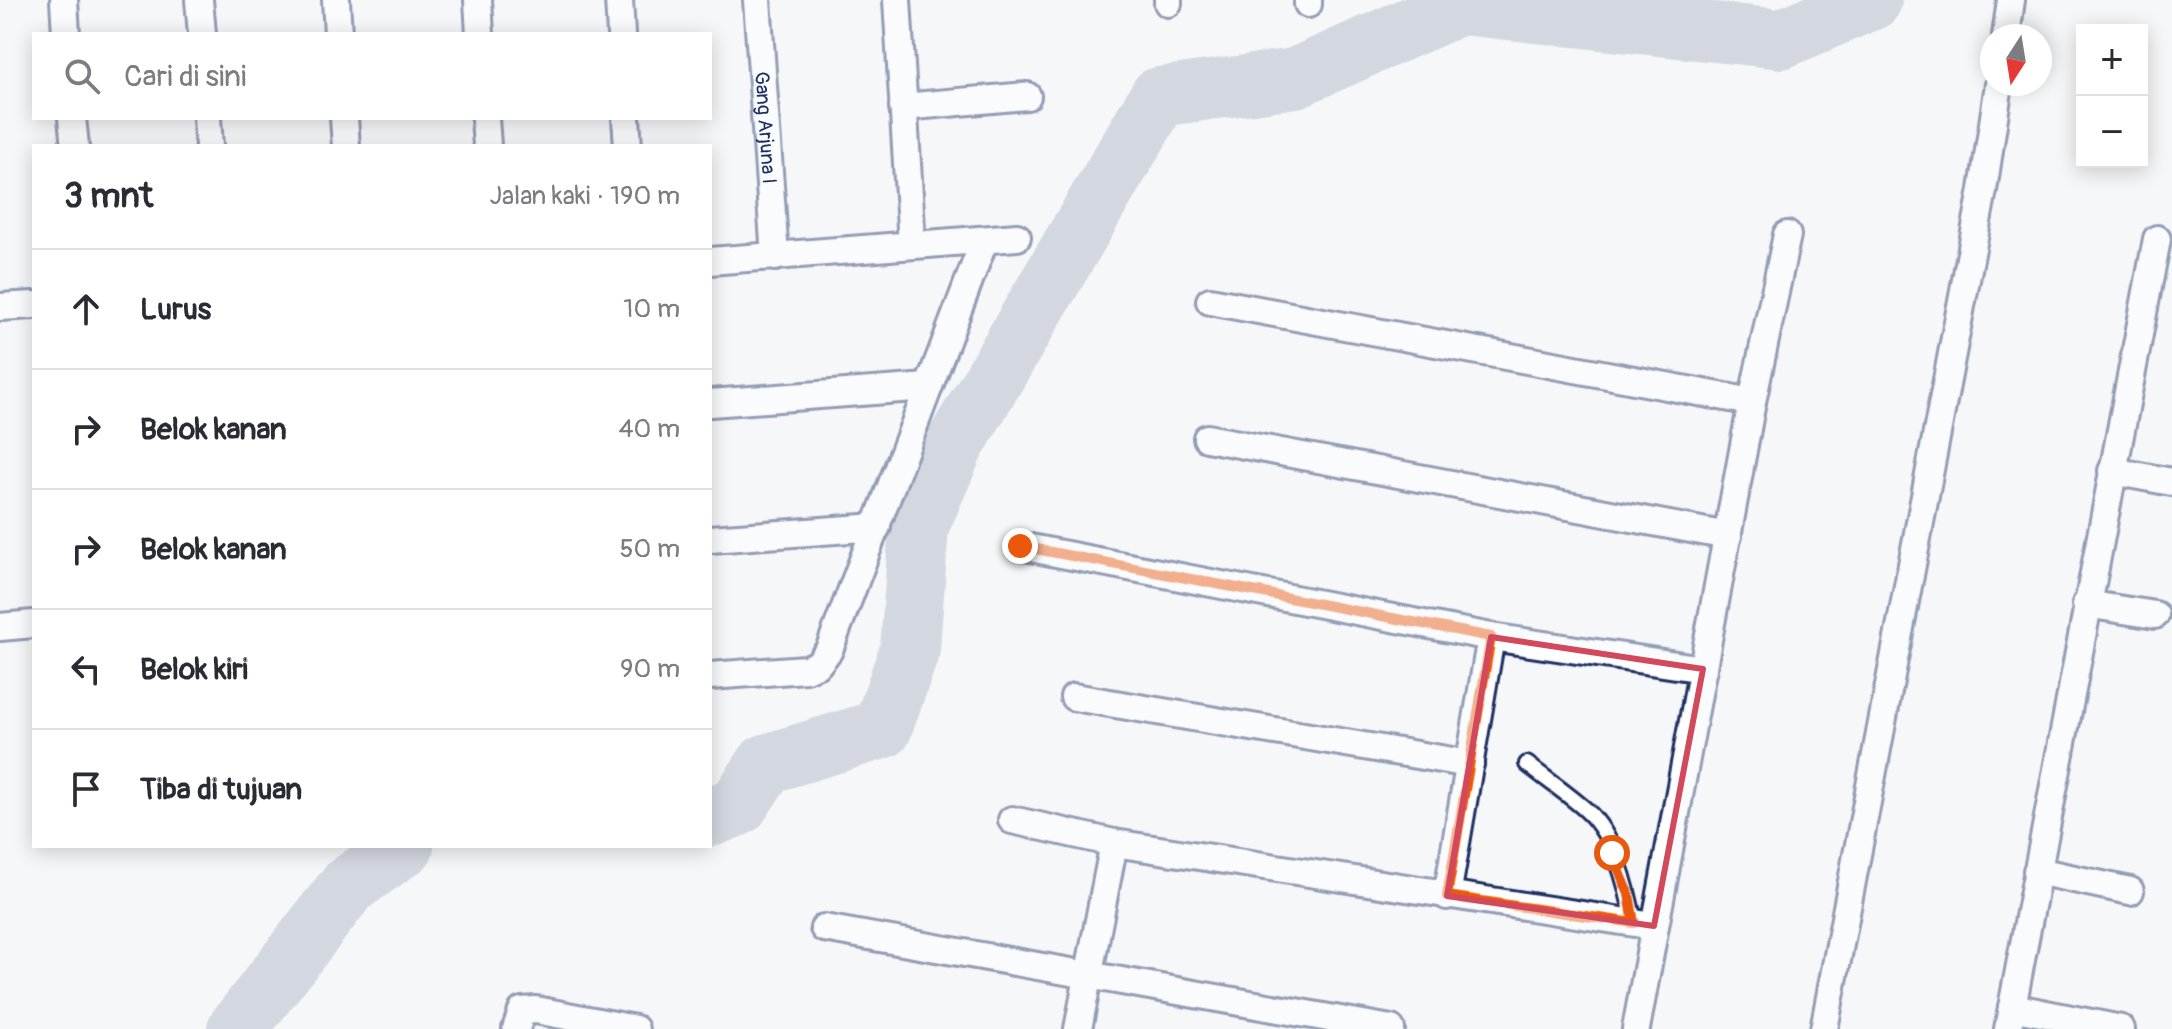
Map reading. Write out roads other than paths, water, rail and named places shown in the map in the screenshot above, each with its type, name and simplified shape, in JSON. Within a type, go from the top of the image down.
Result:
[{"type":"street","points":[[64,0],[66,32]]},
{"type":"street","points":[[199,0],[202,32]]},
{"type":"street","points":[[336,0],[338,32]]},
{"type":"street","points":[[478,0],[480,32]]},
{"type":"street","points":[[619,0],[621,32]]},
{"type":"street","name":"Gang Arjuna I","points":[[757,0],[775,257]]},
{"type":"street","points":[[897,0],[912,245]]},
{"type":"street","points":[[903,107],[1027,96]]},
{"type":"street","points":[[1824,1029],[1983,190],[1997,96]]},
{"type":"street","points":[[72,120],[75,144]]},
{"type":"street","points":[[207,120],[209,144]]},
{"type":"street","points":[[344,120],[346,144]]},
{"type":"street","points":[[485,120],[487,144]]},
{"type":"street","points":[[626,120],[628,144]]},
{"type":"street","points":[[1636,1029],[1644,925],[1703,669],[1752,402],[1787,235]]},
{"type":"street","points":[[712,261],[1017,237]]},
{"type":"street","points":[[2121,1029],[2010,1018],[2157,239]]},
{"type":"street","points":[[712,676],[806,669],[818,664],[829,650],[984,241]]},
{"type":"street","points":[[1210,301],[1752,402]]},
{"type":"street","points":[[0,307],[32,305]]},
{"type":"street","points":[[712,403],[928,387]]},
{"type":"street","points":[[1207,438],[1728,536]]},
{"type":"street","points":[[2112,471],[2172,482]]},
{"type":"street","points":[[712,539],[877,527]]},
{"type":"street","points":[[1020,546],[1491,637],[1703,669]]},
{"type":"street","points":[[2086,604],[2155,615]]},
{"type":"street","points":[[0,627],[32,624]]},
{"type":"street","points":[[1447,896],[1491,637]]},
{"type":"street","points":[[1074,697],[1470,764]]},
{"type":"street","points":[[1012,820],[1114,843],[1644,925]]},
{"type":"street","points":[[1078,1029],[1114,843]]},
{"type":"street","points":[[2037,871],[2130,891]]},
{"type":"street","points":[[824,928],[1391,1029]]},
{"type":"street","points":[[516,1029],[522,1011],[536,1010],[635,1029]]},
{"type":"lane","points":[[1527,764],[1587,811],[1602,830],[1644,925]]},
{"type":"waterway","points":[[712,816],[738,806],[766,764],[882,729],[910,649],[919,526],[954,446],[1159,97],[1295,78],[1460,5],[1781,39],[1872,0]]},
{"type":"waterway","points":[[237,1029],[348,886],[401,848]]}]
